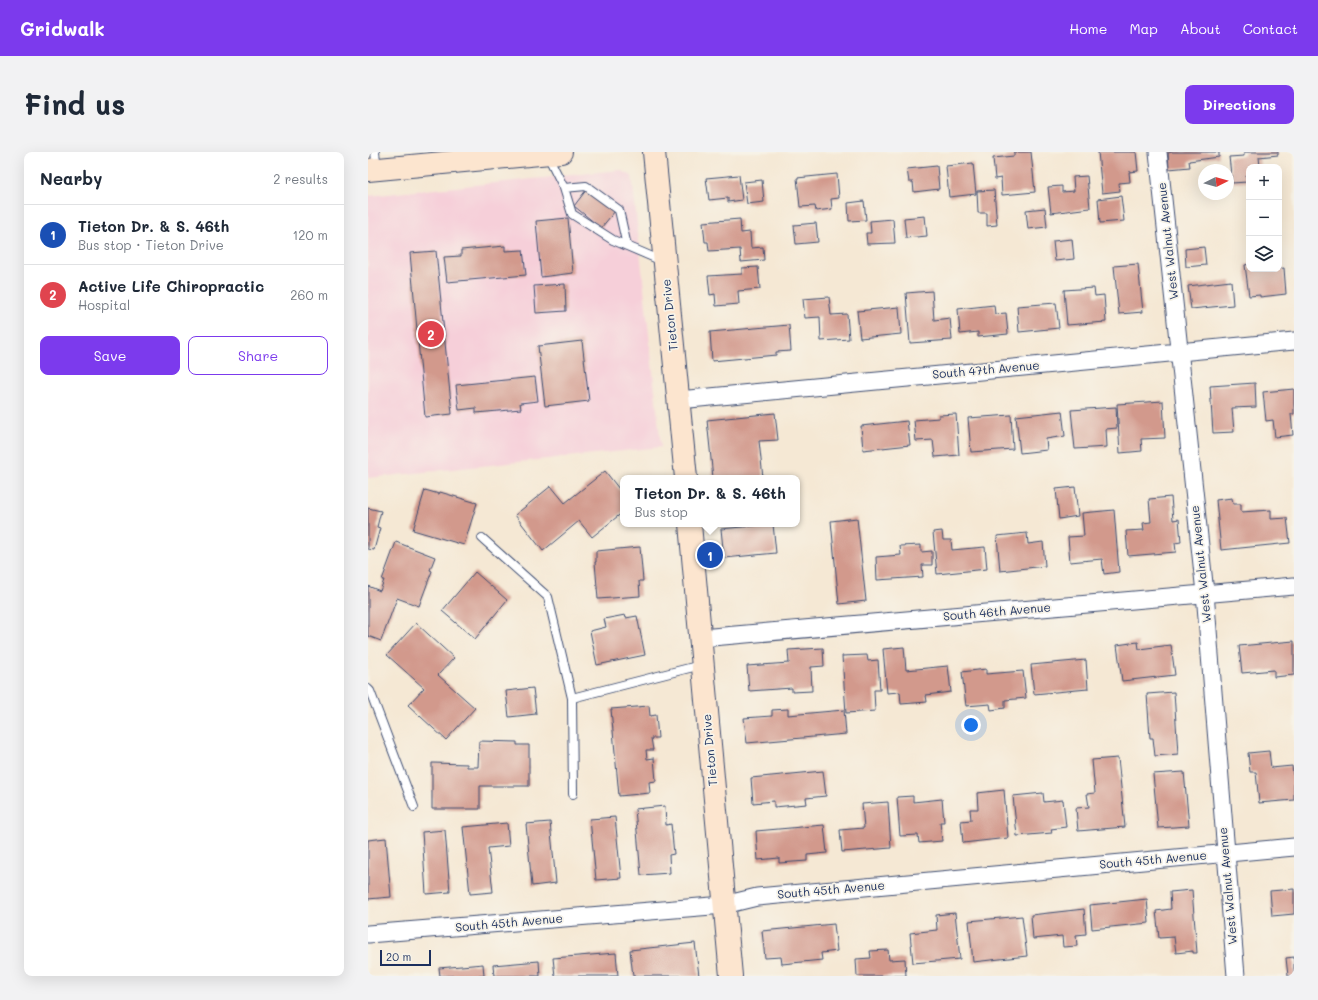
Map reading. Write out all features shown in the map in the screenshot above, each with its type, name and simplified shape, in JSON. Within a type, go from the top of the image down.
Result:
[{"type":"main road","name":"Tieton Drive","points":[[654,152],[686,475]]},
{"type":"main road","points":[[373,164],[444,158],[545,153]]},
{"type":"main road","name":"Tieton Drive","points":[[690,527],[731,976]]},
{"type":"street","name":"West Walnut Avenue","points":[[1158,152],[1205,593],[1236,976]]},
{"type":"street","name":"South 47th Avenue","points":[[679,400],[1294,341]]},
{"type":"street","name":"South 46th Avenue","points":[[701,638],[1294,586]]},
{"type":"street","name":"South 45th Avenue","points":[[368,934],[724,904],[757,897],[1294,847]]},
{"type":"lane","points":[[545,153],[564,188],[572,214],[613,240],[665,262]]},
{"type":"lane","points":[[564,188],[586,186],[619,210],[627,246]]},
{"type":"lane","points":[[482,538],[548,597],[572,698],[573,794]]},
{"type":"lane","points":[[572,698],[703,664]]},
{"type":"lane","points":[[368,689],[414,807]]},
{"type":"shaded area","points":[[620,170],[632,176],[661,447],[368,478],[368,196]]},
{"type":"building","points":[[1014,152],[1031,152],[1035,192],[1002,195],[1001,178],[995,179],[993,158],[1014,156]]},
{"type":"building","points":[[1098,152],[1136,152],[1138,171],[1129,172],[1130,182],[1119,183],[1120,191],[1102,193]]},
{"type":"building","points":[[1219,152],[1219,157],[1189,161],[1190,167],[1169,169],[1168,153]]},
{"type":"building","points":[[1244,152],[1278,152],[1278,155],[1259,157],[1260,164],[1246,164],[1246,182],[1234,183],[1234,164],[1230,164],[1229,157],[1244,156]]},
{"type":"building","points":[[973,163],[976,194],[949,197],[946,166]]},
{"type":"building","points":[[937,166],[939,189],[914,192],[913,182],[909,182],[907,169]]},
{"type":"building","points":[[837,174],[839,198],[831,199],[832,209],[816,211],[815,206],[800,207],[797,178]]},
{"type":"building","points":[[739,175],[742,200],[728,202],[728,198],[709,200],[706,178]]},
{"type":"building","points":[[1087,176],[1090,208],[1051,213],[1048,187],[1062,186],[1062,192],[1074,191],[1073,177]]},
{"type":"building","points":[[762,180],[764,202],[747,204],[744,182]]},
{"type":"building","points":[[587,189],[615,211],[601,228],[574,206]]},
{"type":"building","points":[[994,190],[997,225],[987,226],[987,213],[978,213],[977,191]]},
{"type":"building","points":[[1121,196],[1124,221],[1100,223],[1098,199]]},
{"type":"building","points":[[864,201],[866,220],[849,221],[848,203]]},
{"type":"building","points":[[1045,208],[1047,227],[1028,229],[1026,210]]},
{"type":"building","points":[[925,216],[927,236],[906,238],[904,218]]},
{"type":"building","points":[[568,218],[573,273],[541,277],[536,221]]},
{"type":"building","points":[[740,219],[741,233],[750,232],[751,248],[763,247],[764,260],[741,262],[740,249],[709,251],[708,242],[705,242],[703,222]]},
{"type":"building","points":[[893,219],[895,243],[867,244],[866,233],[871,233],[870,221]]},
{"type":"building","points":[[816,223],[818,242],[796,244],[794,225]]},
{"type":"building","points":[[1072,239],[1074,259],[1055,261],[1053,241]]},
{"type":"building","points":[[505,246],[505,251],[523,250],[526,275],[447,282],[444,257],[461,256],[461,250]]},
{"type":"building","points":[[1204,247],[1206,265],[1186,267],[1185,249]]},
{"type":"building","points":[[436,251],[452,414],[425,417],[410,253]]},
{"type":"building","points":[[1138,264],[1143,312],[1119,314],[1114,266]]},
{"type":"building","points":[[1245,265],[1246,272],[1282,272],[1282,268],[1284,268],[1286,294],[1260,297],[1260,295],[1249,296]]},
{"type":"building","points":[[758,267],[760,289],[738,291],[739,304],[716,306],[715,294],[710,295],[708,276],[742,274],[742,268]]},
{"type":"building","points":[[1231,281],[1233,305],[1191,309],[1188,286]]},
{"type":"building","points":[[565,284],[566,311],[536,313],[534,286]]},
{"type":"building","points":[[1094,288],[1095,296],[1104,295],[1106,322],[1067,325],[1064,290]]},
{"type":"building","points":[[932,291],[934,320],[950,318],[952,340],[910,343],[906,293]]},
{"type":"building","points":[[829,297],[831,315],[847,314],[849,339],[821,341],[820,317],[805,318],[803,299]]},
{"type":"building","points":[[1056,303],[1059,328],[1019,332],[1017,306]]},
{"type":"building","points":[[994,305],[995,314],[1006,313],[1008,334],[978,337],[978,332],[960,334],[958,309]]},
{"type":"building","points":[[899,307],[901,334],[860,338],[857,311]]},
{"type":"building","points":[[789,325],[791,351],[776,352],[776,355],[712,361],[710,332]]},
{"type":"building","points":[[582,341],[589,401],[545,406],[538,346]]},
{"type":"building","points":[[535,377],[538,401],[520,403],[521,409],[476,413],[476,408],[459,410],[456,385]]},
{"type":"building","points":[[1255,383],[1256,407],[1232,408],[1234,432],[1213,433],[1210,386]]},
{"type":"building","points":[[1294,389],[1294,414],[1291,414],[1293,435],[1275,437],[1273,420],[1266,421],[1263,392]]},
{"type":"building","points":[[1163,401],[1165,438],[1141,439],[1142,451],[1120,453],[1117,404]]},
{"type":"building","points":[[1116,407],[1117,428],[1106,429],[1107,447],[1075,449],[1071,410]]},
{"type":"building","points":[[1062,411],[1065,436],[1046,439],[1047,450],[1020,453],[1016,416]]},
{"type":"building","points":[[775,413],[778,440],[759,441],[763,475],[713,475],[707,420]]},
{"type":"building","points":[[956,414],[959,455],[935,457],[933,440],[916,441],[914,420],[939,418],[939,415]]},
{"type":"building","points":[[1011,415],[1013,449],[971,452],[968,418]]},
{"type":"building","points":[[907,421],[910,445],[863,450],[861,426]]},
{"type":"building","points":[[605,471],[620,490],[620,514],[592,537],[579,521],[543,551],[515,515],[551,486],[565,503]]},
{"type":"building","points":[[1075,487],[1078,516],[1059,519],[1056,489]]},
{"type":"building","points":[[425,490],[439,494],[440,492],[477,503],[464,545],[413,530]]},
{"type":"building","points":[[1171,497],[1173,520],[1179,519],[1181,542],[1175,543],[1176,552],[1128,556],[1126,531],[1144,530],[1143,523],[1151,522],[1149,499]]},
{"type":"building","points":[[1232,498],[1233,504],[1241,504],[1241,512],[1271,510],[1271,519],[1287,518],[1290,543],[1221,550],[1216,500]]},
{"type":"building","points":[[368,508],[381,511],[377,527],[380,528],[374,550],[368,549]]},
{"type":"building","points":[[1114,510],[1119,572],[1104,574],[1102,559],[1070,562],[1068,537],[1084,536],[1082,513]]},
{"type":"building","points":[[857,518],[866,601],[839,604],[831,521]]},
{"type":"building","points":[[742,527],[773,527],[776,553],[724,558],[721,529]]},
{"type":"building","points":[[942,531],[943,540],[951,540],[952,550],[985,547],[987,569],[937,574],[933,532]]},
{"type":"building","points":[[1027,533],[1028,544],[1043,542],[1045,566],[1000,571],[997,536]]},
{"type":"building","points":[[396,542],[435,557],[430,570],[432,571],[419,606],[397,598],[381,641],[368,636],[368,586],[380,591],[384,580],[382,580]]},
{"type":"building","points":[[921,545],[921,552],[932,551],[932,565],[922,565],[923,577],[877,580],[876,557],[901,555],[900,546]]},
{"type":"building","points":[[640,547],[643,581],[639,581],[640,596],[598,599],[595,562],[596,551]]},
{"type":"building","points":[[475,572],[507,600],[475,639],[442,611]]},
{"type":"building","points":[[625,615],[626,618],[637,616],[645,655],[597,665],[590,631],[606,627],[604,619]]},
{"type":"building","points":[[416,623],[454,658],[438,675],[475,708],[446,740],[408,705],[424,688],[387,655]]},
{"type":"building","points":[[1294,641],[1294,675],[1274,677],[1274,670],[1242,673],[1239,646]]},
{"type":"building","points":[[1138,642],[1139,649],[1171,645],[1175,675],[1122,681],[1117,645]]},
{"type":"building","points":[[904,647],[906,670],[948,666],[951,692],[926,695],[927,702],[901,704],[900,692],[887,693],[883,649]]},
{"type":"building","points":[[823,648],[824,666],[811,667],[812,691],[792,692],[792,688],[749,691],[747,666],[789,663],[788,650]]},
{"type":"building","points":[[867,655],[868,661],[878,660],[880,690],[874,690],[875,711],[846,713],[842,656]]},
{"type":"building","points":[[1086,660],[1088,689],[1034,694],[1031,665]]},
{"type":"building","points":[[986,669],[986,674],[1023,671],[1026,698],[1005,700],[1005,708],[991,710],[990,704],[966,706],[962,672]]},
{"type":"building","points":[[533,688],[536,714],[509,717],[506,691]]},
{"type":"building","points":[[1174,692],[1178,754],[1155,756],[1153,738],[1150,738],[1147,694]]},
{"type":"building","points":[[649,706],[650,716],[656,715],[658,738],[651,738],[653,750],[646,750],[647,759],[654,758],[656,781],[649,782],[650,793],[619,796],[611,709]]},
{"type":"building","points":[[788,709],[788,715],[844,710],[846,734],[747,743],[744,718],[772,716],[772,710]]},
{"type":"building","points":[[479,741],[517,742],[517,745],[529,745],[529,786],[480,786],[480,809],[432,809],[432,763],[467,764],[467,767],[478,767]]},
{"type":"building","points":[[1269,751],[1271,768],[1292,766],[1294,775],[1294,800],[1259,803],[1256,772],[1250,772],[1248,753]]},
{"type":"building","points":[[1118,758],[1125,827],[1078,831],[1076,808],[1089,807],[1087,794],[1095,793],[1092,760]]},
{"type":"building","points":[[823,771],[826,796],[806,798],[807,804],[774,807],[774,801],[753,803],[751,778]]},
{"type":"building","points":[[1184,772],[1189,826],[1158,828],[1153,774]]},
{"type":"building","points":[[1004,790],[1008,838],[963,843],[961,821],[971,820],[970,809],[978,809],[977,793]]},
{"type":"building","points":[[1043,793],[1044,802],[1063,800],[1066,827],[1051,829],[1052,833],[1017,836],[1013,796]]},
{"type":"building","points":[[913,796],[913,802],[942,799],[944,822],[940,822],[942,841],[919,843],[918,835],[900,836],[897,797]]},
{"type":"building","points":[[888,802],[891,848],[842,852],[840,830],[864,828],[862,804]]},
{"type":"building","points":[[665,806],[666,825],[671,824],[674,854],[669,855],[670,873],[641,875],[635,809]]},
{"type":"building","points":[[615,817],[621,878],[596,880],[590,819]]},
{"type":"building","points":[[550,822],[556,883],[532,886],[526,824]]},
{"type":"building","points":[[507,823],[509,846],[488,848],[493,892],[470,894],[463,827]]},
{"type":"building","points":[[824,825],[827,853],[807,855],[807,861],[779,863],[779,858],[758,860],[756,831]]},
{"type":"building","points":[[445,830],[450,892],[426,894],[422,832]]},
{"type":"building","points":[[386,838],[391,897],[368,899],[368,840]]},
{"type":"building","points":[[1294,889],[1294,914],[1272,916],[1270,891]]},
{"type":"building","points":[[1192,890],[1197,953],[1193,953],[1193,951],[1176,953],[1174,937],[1159,938],[1156,911],[1171,909],[1170,892]]},
{"type":"building","points":[[1147,899],[1149,923],[1092,929],[1090,905]]},
{"type":"building","points":[[1084,909],[1086,934],[1076,935],[1077,946],[1063,947],[1062,936],[1033,939],[1031,915]]},
{"type":"building","points":[[955,913],[960,959],[913,963],[910,933],[937,930],[936,915]]},
{"type":"building","points":[[1022,916],[1027,956],[973,962],[969,921]]},
{"type":"building","points":[[834,924],[837,951],[821,953],[822,960],[782,964],[781,957],[765,958],[762,931]]},
{"type":"building","points":[[695,943],[699,976],[633,976],[630,950]]},
{"type":"building","points":[[888,950],[889,960],[905,959],[906,976],[857,976],[856,959],[871,958],[870,951]]},
{"type":"building","points":[[616,953],[618,976],[555,976],[553,958]]},
{"type":"building","points":[[1294,957],[1294,976],[1288,976],[1286,958]]},
{"type":"building","points":[[539,961],[540,976],[494,976],[493,965]]},
{"type":"building","points":[[483,964],[484,976],[440,976],[439,968]]},
{"type":"place","name":"Active Life Chiropractic","points":[[431,334]]},
{"type":"place","name":"Tieton Dr. & S. 46th","points":[[710,555]]}]
